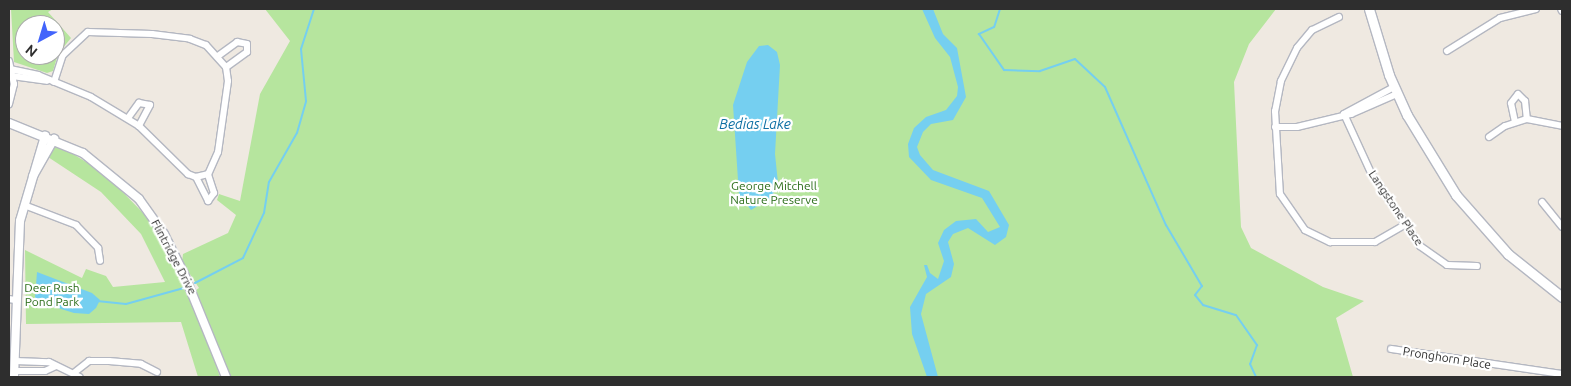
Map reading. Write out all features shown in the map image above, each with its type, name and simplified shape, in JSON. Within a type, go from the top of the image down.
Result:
[{"type":"main road","points":[[1369,9],[1396,90],[1456,195],[1508,254],[1562,297]]},
{"type":"street","points":[[1447,51],[1500,18],[1536,9]]},
{"type":"street","points":[[1339,17],[1312,30],[1286,66],[1277,96],[1275,127],[1280,194],[1304,230],[1330,242],[1347,245],[1375,242],[1405,225]]},
{"type":"street","points":[[10,72],[54,82],[128,118],[139,126],[182,170],[196,177],[208,201],[214,193],[208,174],[218,152],[228,81],[226,68],[218,56],[190,39],[113,30],[88,32],[67,50],[54,82]]},
{"type":"street","points":[[218,56],[237,42],[247,44],[247,52],[226,68]]},
{"type":"street","points":[[9,61],[14,84],[9,104]]},
{"type":"street","points":[[1275,127],[1297,127],[1344,114],[1396,90]]},
{"type":"street","points":[[1514,122],[1511,103],[1518,94],[1525,101],[1527,119]]},
{"type":"street","points":[[128,118],[139,103],[150,105],[139,126]]},
{"type":"street","name":"Langstone Place","points":[[1344,114],[1371,173],[1405,225],[1434,258],[1461,268],[1477,266]]},
{"type":"street","points":[[1489,137],[1514,122],[1527,119],[1562,126]]},
{"type":"street","name":"Flintridge Drive","points":[[9,123],[54,139],[108,170],[157,222],[202,313],[226,377]]},
{"type":"street","points":[[44,136],[24,205],[12,299],[14,374],[45,371],[56,366]]},
{"type":"street","points":[[33,176],[54,139]]},
{"type":"street","points":[[196,177],[208,174]]},
{"type":"street","points":[[1542,202],[1562,227]]},
{"type":"street","points":[[24,205],[76,225],[98,248],[100,261]]},
{"type":"street","name":"Pronghorn Place","points":[[1390,349],[1562,374]]},
{"type":"street","points":[[15,361],[56,366],[77,375],[89,361],[140,364],[157,372]]},
{"type":"green space","points":[[11,9],[53,9],[48,12],[51,15],[15,15],[15,62]]},
{"type":"green space","name":"George Mitchell Nature Preserve","points":[[265,9],[1276,9],[1249,44],[1234,82],[1241,227],[1251,248],[1323,287],[1364,301],[1336,318],[1353,377],[230,377],[196,290],[199,288],[182,262],[183,254],[228,233],[236,215],[217,200],[219,194],[240,201],[260,94],[290,41]]},
{"type":"green space","points":[[65,31],[71,38],[65,45]]},
{"type":"green space","points":[[23,65],[55,65],[53,71],[47,73]]},
{"type":"green space","name":"Deer Rush Pond Park","points":[[60,146],[104,173],[148,218],[162,240],[204,329],[220,377],[198,377],[181,322],[26,324],[25,250],[82,278],[86,269],[106,276],[113,287],[165,282],[141,234],[101,192],[48,157],[52,148]]},
{"type":"water","points":[[922,9],[933,9],[943,34],[957,48],[966,97],[953,120],[931,124],[923,132],[917,147],[920,155],[933,170],[989,191],[1009,225],[1006,237],[995,245],[968,228],[953,234],[948,242],[954,264],[951,277],[926,294],[921,314],[938,377],[927,377],[912,334],[910,307],[927,277],[924,265],[927,265],[930,273],[938,279],[944,261],[938,243],[944,230],[956,221],[976,219],[988,232],[1000,227],[982,198],[931,180],[909,157],[908,144],[914,128],[926,117],[946,110],[957,96],[958,87],[950,57],[935,38]]},
{"type":"water","name":"Bedias Lake","points":[[768,45],[777,52],[780,65],[775,154],[778,183],[771,198],[751,210],[739,195],[733,105],[747,62],[759,46]]},
{"type":"water","points":[[37,272],[92,293],[100,300],[96,308],[89,314],[74,313],[42,303],[35,298]]},
{"type":"waterway","points":[[195,283],[243,258],[264,213],[269,182],[297,133],[306,101],[301,49],[314,9]]},
{"type":"waterway","points":[[1000,9],[994,27],[979,34],[1004,70],[1040,71],[1075,59],[1105,87],[1166,225],[1202,286],[1195,295],[1203,305],[1236,315],[1257,345],[1250,364],[1256,377]]},
{"type":"waterway","points":[[1001,9],[1011,9]]},
{"type":"waterway","points":[[97,301],[126,304],[184,288]]}]
